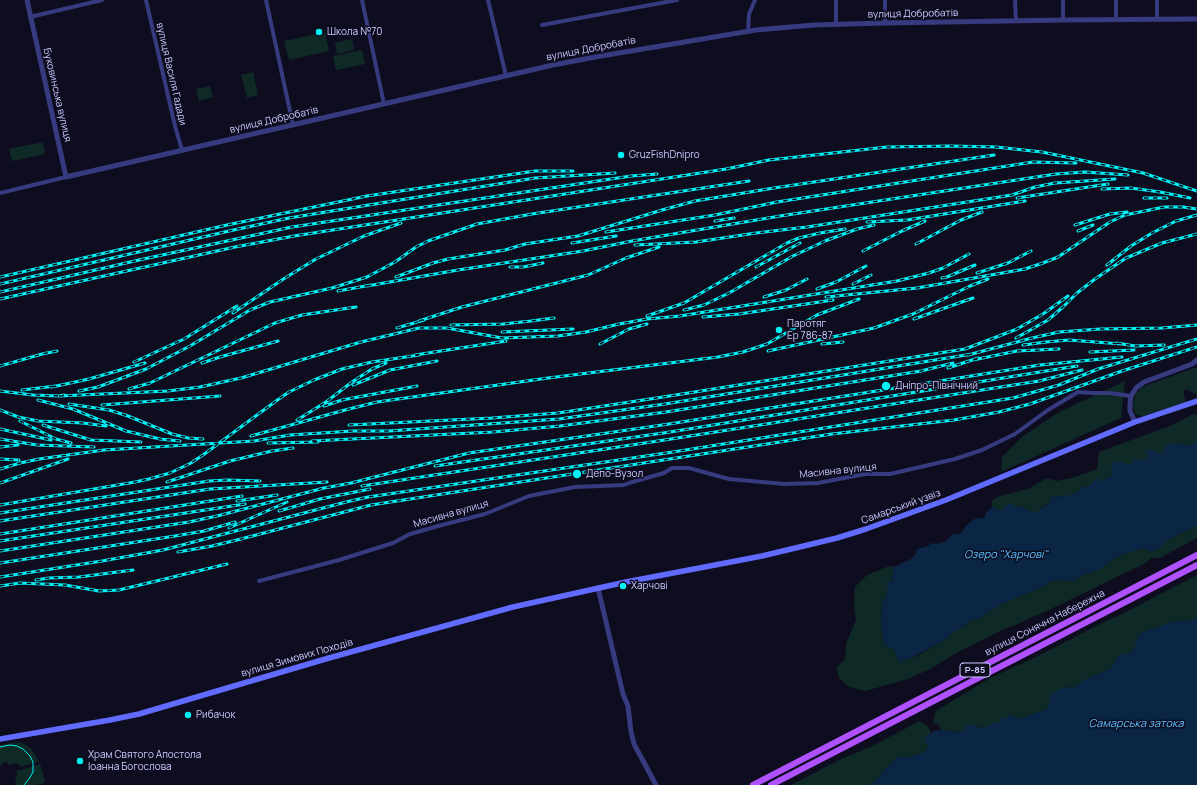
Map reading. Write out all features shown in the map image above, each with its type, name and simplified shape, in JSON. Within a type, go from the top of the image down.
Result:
[{"type":"main road","name":"Самарський узвіз","points":[[598,588],[762,556],[804,547],[844,536],[905,516],[1135,422],[1197,401]]},
{"type":"main road","name":"вулиця Сонячна Набережна","points":[[753,785],[1197,555]]},
{"type":"main road","name":"вулиця Сонячна Набережна","points":[[771,785],[1197,564]]},
{"type":"main road","name":"вулиця Зимових Походів","points":[[0,739],[139,714],[488,613],[598,588]]},
{"type":"street","name":"Буковинська вулиця","points":[[27,0],[66,177]]},
{"type":"street","points":[[30,17],[102,0]]},
{"type":"street","name":"вулиця Василя Гадади","points":[[146,0],[175,126],[182,150]]},
{"type":"street","points":[[266,0],[293,125]]},
{"type":"street","points":[[362,0],[384,104]]},
{"type":"street","points":[[488,0],[506,76]]},
{"type":"street","points":[[542,25],[677,0]]},
{"type":"street","points":[[748,32],[749,14],[755,0]]},
{"type":"street","points":[[836,0],[836,25]]},
{"type":"street","points":[[884,0],[885,23]]},
{"type":"street","points":[[1015,0],[1016,21]]},
{"type":"street","points":[[1063,0],[1063,20]]},
{"type":"street","points":[[1116,0],[1116,19]]},
{"type":"street","points":[[1156,0],[1157,19]]},
{"type":"street","name":"вулиця Добробатів","points":[[0,193],[506,76],[601,56],[748,32],[790,27],[885,23],[1197,19]]},
{"type":"street","points":[[1135,422],[1130,411],[1131,396],[1136,388],[1144,382],[1192,364],[1197,360]]},
{"type":"street","name":"Масивна вулиця","points":[[259,581],[346,558],[393,543],[410,534],[485,514],[529,496],[575,487],[624,485],[664,473],[672,468],[689,468],[729,479],[784,484],[818,483],[865,474],[890,474],[955,459],[982,450],[1015,434],[1048,410],[1078,392],[1110,393],[1131,396]]},
{"type":"street","points":[[598,588],[623,694],[628,706],[634,744],[656,785]]},
{"type":"green space","points":[[325,32],[329,51],[289,60],[284,41]]},
{"type":"green space","points":[[352,39],[354,50],[337,54],[335,43]]},
{"type":"green space","points":[[362,50],[365,64],[336,70],[333,56]]},
{"type":"green space","points":[[253,72],[258,95],[247,98],[241,75]]},
{"type":"green space","points":[[210,86],[213,97],[199,101],[196,89]]},
{"type":"green space","points":[[43,142],[45,154],[12,161],[9,149]]},
{"type":"green space","points":[[1197,367],[1197,395],[1186,389],[1183,391],[1186,402],[1143,416],[1135,413],[1133,404],[1135,395],[1142,387]]},
{"type":"green space","points":[[1125,381],[1121,418],[1001,472],[1002,457],[1023,436],[1059,412]]},
{"type":"green space","points":[[1193,414],[1197,415],[1197,441],[1193,444],[1187,445],[1171,443],[1164,454],[1158,453],[1148,459],[1130,465],[1113,473],[1102,482],[1087,488],[1084,486],[1074,494],[1052,497],[1049,503],[1042,507],[1038,512],[1033,513],[1019,506],[1000,511],[992,507],[992,500],[1000,496],[1028,489],[1047,478],[1056,481],[1072,478],[1097,469],[1099,452],[1170,426]]},
{"type":"green space","points":[[1197,525],[1197,538],[1160,558],[1151,558],[1146,563],[1049,610],[1004,629],[958,652],[932,668],[908,679],[865,691],[849,687],[839,678],[836,668],[845,659],[846,644],[856,620],[854,607],[855,587],[867,575],[889,566],[894,567],[892,575],[893,583],[888,581],[886,596],[882,603],[881,624],[886,646],[893,648],[899,662],[917,656],[941,642],[954,631],[965,626],[970,621],[978,619],[1001,604],[1040,588],[1051,581],[1073,581],[1081,576],[1100,569],[1116,557],[1143,548],[1152,552],[1162,546],[1167,540]]},
{"type":"green space","points":[[1197,575],[1197,615],[1195,620],[1172,622],[1142,632],[1137,639],[1135,647],[1130,653],[1119,655],[1110,669],[1080,682],[1076,687],[1062,688],[1045,710],[1021,719],[1016,718],[1011,714],[999,723],[989,727],[978,728],[975,724],[962,732],[942,731],[938,724],[933,722],[936,711],[990,678],[1034,658]]},
{"type":"green space","points":[[920,721],[928,726],[931,733],[926,737],[928,746],[925,752],[908,758],[899,756],[885,769],[881,775],[868,785],[791,785],[845,757],[870,747]]},
{"type":"green space","points":[[20,742],[31,748],[39,761],[20,767],[18,763],[11,764],[9,766],[8,762],[3,763],[0,766],[0,745]]},
{"type":"green space","points":[[40,764],[45,781],[44,783],[36,785],[17,785],[15,782],[17,771]]},
{"type":"water","name":"Озеро \"Харчові\"","points":[[1197,441],[1197,525],[1167,540],[1162,546],[1152,552],[1143,548],[1116,557],[1100,569],[1081,576],[1073,581],[1051,581],[1040,588],[1001,604],[978,619],[970,621],[959,630],[954,631],[941,642],[911,658],[899,662],[893,648],[886,646],[881,624],[882,603],[886,596],[888,587],[887,580],[893,583],[892,575],[894,567],[911,559],[915,555],[917,549],[928,546],[931,543],[936,544],[945,542],[953,534],[960,534],[974,519],[984,518],[986,513],[992,507],[1000,511],[1003,510],[1005,505],[1014,504],[1014,508],[1019,506],[1033,513],[1038,512],[1049,503],[1052,497],[1074,494],[1084,486],[1087,488],[1097,478],[1102,482],[1106,478],[1110,477],[1113,473],[1111,468],[1114,462],[1123,462],[1130,465],[1135,459],[1148,459],[1147,451],[1151,449],[1163,454],[1165,446],[1171,443],[1187,445],[1193,444]]},
{"type":"water","name":"Самарська затока","points":[[1197,615],[1197,785],[868,785],[881,775],[885,769],[899,756],[908,758],[925,752],[928,746],[924,740],[934,731],[962,732],[967,726],[975,724],[978,728],[989,727],[993,723],[999,723],[1000,718],[1003,717],[1004,719],[1011,714],[1016,718],[1021,719],[1045,710],[1050,703],[1049,699],[1053,693],[1062,688],[1076,687],[1080,682],[1110,669],[1119,655],[1123,653],[1130,653],[1135,647],[1137,639],[1142,632],[1172,622],[1195,620]]},
{"type":"tram line","points":[[0,747],[10,745],[17,746],[23,749],[30,756],[33,762],[33,772],[24,785]]},
{"type":"railway","points":[[0,299],[235,247],[294,236],[726,169],[769,160],[887,147],[996,147],[1042,152],[1143,173],[1197,191]]},
{"type":"railway","points":[[396,277],[448,259],[505,250],[525,244],[578,236],[695,201],[994,155]]},
{"type":"railway","points":[[606,232],[715,215],[777,202],[1033,162],[1076,163]]},
{"type":"railway","points":[[0,277],[227,225],[367,196],[535,171],[573,171]]},
{"type":"railway","points":[[367,286],[458,270],[583,251],[632,241],[780,216],[1056,174],[1085,172],[1128,175]]},
{"type":"railway","points":[[0,284],[289,218],[535,178],[615,173]]},
{"type":"railway","points":[[0,292],[292,227],[631,176],[657,174]]},
{"type":"railway","points":[[635,245],[696,242],[807,227],[1012,195],[1035,187],[1055,183],[1115,179]]},
{"type":"railway","points":[[79,391],[98,387],[146,369],[190,346],[250,310],[270,302],[332,288],[367,277],[395,262],[416,247],[428,241],[477,224],[532,214],[749,181]]},
{"type":"railway","points":[[1017,198],[1108,184]]},
{"type":"railway","points":[[1102,189],[1131,188],[1190,198]]},
{"type":"railway","points":[[1144,198],[1167,198]]},
{"type":"railway","points":[[867,222],[907,220],[1025,201]]},
{"type":"railway","points":[[826,297],[917,288],[1025,269],[1058,257],[1110,222],[1125,215],[1164,207],[1197,209]]},
{"type":"railway","points":[[916,244],[961,220],[982,212]]},
{"type":"railway","points":[[1075,225],[1110,214],[1127,212]]},
{"type":"railway","points":[[1107,265],[1131,246],[1152,233],[1176,221],[1197,215]]},
{"type":"railway","points":[[715,221],[734,218]]},
{"type":"railway","points":[[863,251],[925,221]]},
{"type":"railway","points":[[233,313],[316,259],[364,236],[401,223]]},
{"type":"railway","points":[[684,310],[704,305],[729,293],[793,256],[825,241],[857,229],[874,225]]},
{"type":"railway","points":[[1078,231],[1093,225]]},
{"type":"railway","points":[[647,316],[684,303],[787,243],[799,238],[845,229]]},
{"type":"railway","points":[[1016,338],[1048,320],[1077,293],[1126,258],[1162,243],[1197,234]]},
{"type":"railway","points":[[572,243],[616,236]]},
{"type":"railway","points":[[756,267],[800,243]]},
{"type":"railway","points":[[419,321],[462,307],[588,275],[626,258],[659,247]]},
{"type":"railway","points":[[977,273],[1008,263],[1031,251]]},
{"type":"railway","points":[[59,396],[168,391],[200,387],[241,378],[361,342],[419,328],[447,328],[502,338],[558,336],[586,332],[647,319],[680,316],[897,281],[943,268],[969,254]]},
{"type":"railway","points":[[510,267],[523,267],[543,263]]},
{"type":"railway","points":[[942,278],[975,265]]},
{"type":"railway","points":[[817,289],[836,282],[866,266]]},
{"type":"railway","points":[[853,284],[871,275]]},
{"type":"railway","points":[[764,297],[786,290],[807,279]]},
{"type":"railway","points":[[768,351],[874,328],[913,314],[970,286],[988,279]]},
{"type":"railway","points":[[338,291],[371,285]]},
{"type":"railway","points":[[349,425],[492,418],[558,413],[965,349],[1017,329],[1043,314],[1068,296]]},
{"type":"railway","points":[[914,319],[973,298]]},
{"type":"railway","points":[[251,436],[377,402],[548,378],[718,357],[743,352],[767,344],[817,315],[859,299]]},
{"type":"railway","points":[[703,317],[739,314],[833,300]]},
{"type":"railway","points":[[134,362],[184,339],[237,306]]},
{"type":"railway","points":[[129,389],[150,383],[275,323],[302,315],[356,307]]},
{"type":"railway","points":[[451,325],[503,324],[554,318]]},
{"type":"railway","points":[[397,328],[424,320]]},
{"type":"railway","points":[[600,344],[629,329],[647,324]]},
{"type":"railway","points":[[968,355],[1059,332],[1100,329],[1162,328],[1197,325]]},
{"type":"railway","points":[[502,332],[573,329]]},
{"type":"railway","points":[[0,577],[163,550],[368,497],[673,452],[1013,398],[1059,385],[1098,369],[1197,339]]},
{"type":"railway","points":[[1023,345],[1069,340],[1122,344]]},
{"type":"railway","points":[[202,363],[278,341]]},
{"type":"railway","points":[[415,355],[506,341]]},
{"type":"railway","points":[[822,344],[843,342]]},
{"type":"railway","points":[[1117,343],[1135,346],[1164,345]]},
{"type":"railway","points":[[178,552],[237,540],[371,505],[832,434],[954,420],[999,412],[1030,404],[1122,371],[1197,347]]},
{"type":"railway","points":[[973,360],[1017,351],[1059,349]]},
{"type":"railway","points":[[1090,352],[1134,350]]},
{"type":"railway","points":[[0,366],[57,351]]},
{"type":"railway","points":[[0,469],[39,459],[104,450],[254,441],[290,435],[353,431],[389,431],[559,419],[665,404],[972,354]]},
{"type":"railway","points":[[0,505],[135,482],[170,473],[191,463],[203,455],[289,392],[314,380],[342,369],[372,362],[419,355]]},
{"type":"railway","points":[[0,551],[189,522],[469,453],[669,424],[1040,365],[1122,357]]},
{"type":"railway","points":[[948,368],[978,358]]},
{"type":"railway","points":[[353,385],[390,370],[437,361]]},
{"type":"railway","points":[[52,387],[89,379],[145,363]]},
{"type":"railway","points":[[297,420],[326,402],[372,369],[386,363]]},
{"type":"railway","points":[[312,441],[493,432],[560,426],[666,412],[921,371],[953,363]]},
{"type":"railway","points":[[435,466],[670,432],[1077,366]]},
{"type":"railway","points":[[362,486],[1039,381],[1082,370]]},
{"type":"railway","points":[[22,390],[56,386]]},
{"type":"railway","points":[[324,406],[342,400],[417,386]]},
{"type":"railway","points":[[0,391],[33,395],[64,395]]},
{"type":"railway","points":[[102,405],[220,396]]},
{"type":"railway","points":[[38,400],[73,409],[126,431],[160,439],[180,441]]},
{"type":"railway","points":[[69,404],[109,410],[172,434],[188,438],[203,439]]},
{"type":"railway","points":[[0,410],[18,417],[38,421],[83,423],[106,426]]},
{"type":"railway","points":[[20,421],[56,439],[71,443]]},
{"type":"railway","points":[[43,425],[91,440],[141,442]]},
{"type":"railway","points":[[0,429],[51,440]]},
{"type":"railway","points":[[0,439],[37,445],[94,447]]},
{"type":"railway","points":[[268,443],[318,442]]},
{"type":"railway","points":[[0,447],[18,445]]},
{"type":"railway","points":[[167,482],[230,461],[272,451],[293,448]]},
{"type":"railway","points":[[0,459],[19,460]]},
{"type":"railway","points":[[0,483],[68,459]]},
{"type":"railway","points":[[0,513],[209,481],[260,481]]},
{"type":"railway","points":[[0,521],[210,489],[327,482]]},
{"type":"railway","points":[[279,511],[320,499],[370,489]]},
{"type":"railway","points":[[237,501],[277,495]]},
{"type":"railway","points":[[0,534],[242,496]]},
{"type":"railway","points":[[229,528],[287,502]]},
{"type":"railway","points":[[0,541],[245,504]]},
{"type":"railway","points":[[0,563],[204,531],[235,522]]},
{"type":"railway","points":[[0,586],[20,583],[65,585],[99,591],[119,590],[227,564]]},
{"type":"railway","points":[[36,580],[79,577],[133,570]]},
{"type":"place","name":"Школа №70","points":[[319,32]]},
{"type":"place","name":"GruzFishDnipro","points":[[621,155]]},
{"type":"place","name":"Паротяг Ер 786-87","points":[[779,330]]},
{"type":"place","name":"Дніпро-Північний","points":[[886,386]]},
{"type":"place","name":"Депо-Вузол","points":[[577,474]]},
{"type":"place","name":"Харчові","points":[[623,586]]},
{"type":"place","name":"Рибачок","points":[[188,715]]},
{"type":"place","name":"Храм Святого Апостола Іоанна Богослова","points":[[80,761]]}]
